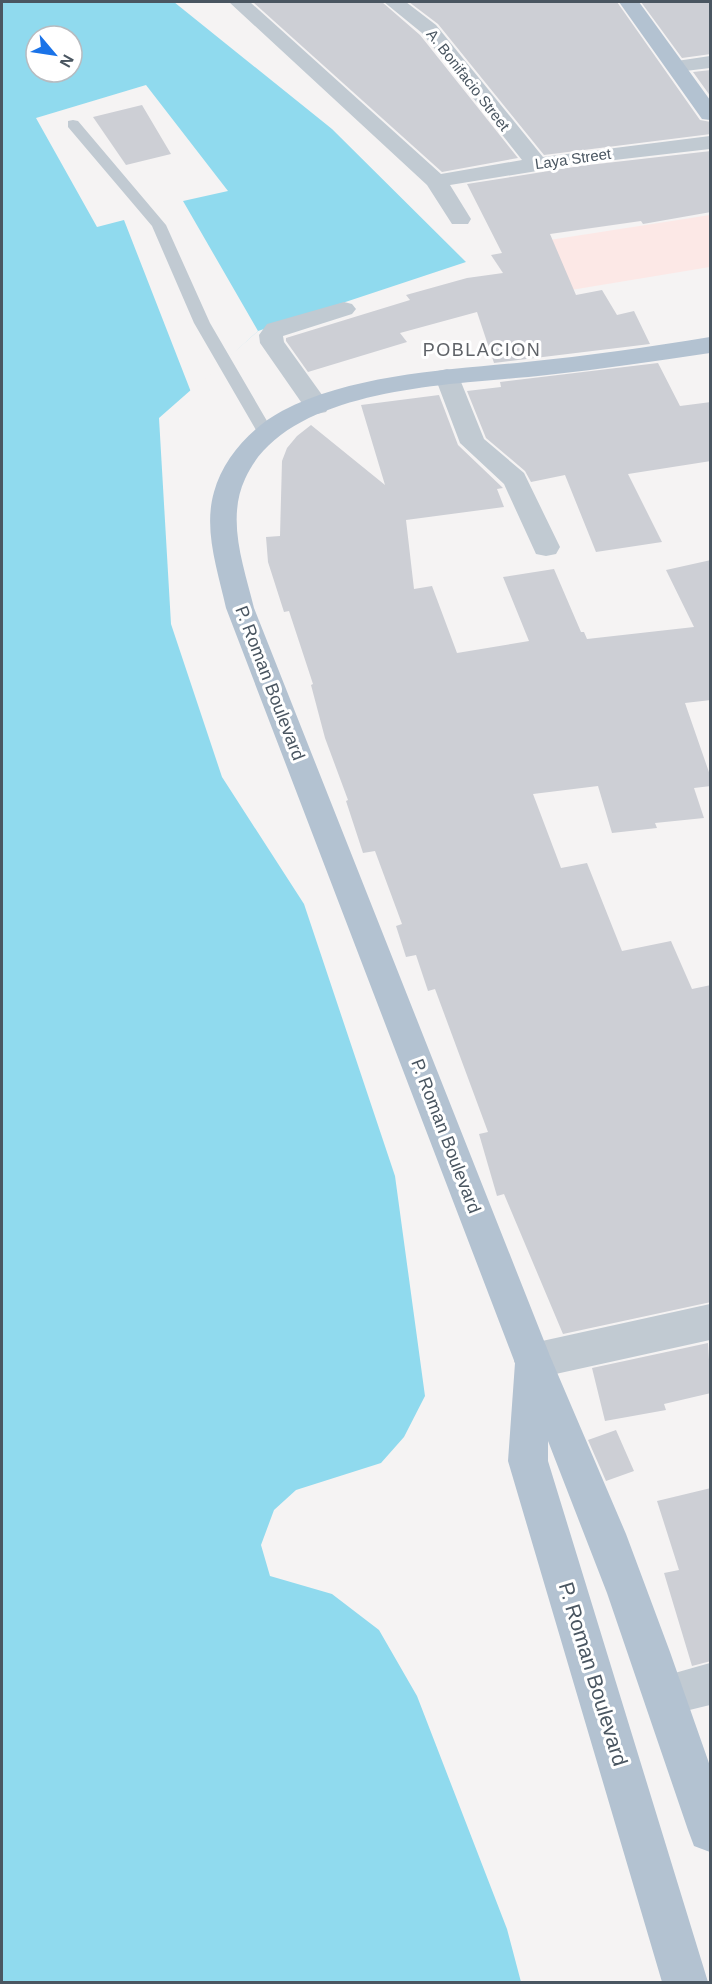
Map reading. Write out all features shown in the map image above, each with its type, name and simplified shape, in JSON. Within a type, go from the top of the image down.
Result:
[{"type":"main road","points":[[629,2],[711,114]]},
{"type":"main road","name":"P. Roman Boulevard","points":[[711,345],[631,358],[447,377],[364,393],[301,411],[266,433],[245,457],[227,491],[222,526],[240,608],[533,1361],[573,1450],[665,1695],[711,1830]]},
{"type":"main road","name":"P. Roman Boulevard","points":[[533,1361],[528,1461],[685,1983]]},
{"type":"street","points":[[239,2],[436,182],[460,219]]},
{"type":"street","name":"A. Bonifacio Street","points":[[394,2],[429,29],[537,164]]},
{"type":"street","points":[[677,66],[711,62]]},
{"type":"street","name":"Laya Street","points":[[436,182],[537,164],[711,143]]},
{"type":"street","points":[[317,406],[272,343],[271,335],[276,329],[345,309]]},
{"type":"street","points":[[447,377],[473,443],[515,479],[546,547]]},
{"type":"street","points":[[533,1361],[711,1322]]},
{"type":"street","points":[[665,1695],[711,1684]]},
{"type":"lane","points":[[73,124],[159,225],[202,323],[266,433]]},
{"type":"shaded area","points":[[710,215],[710,267],[571,290],[543,241]]},
{"type":"water","points":[[2,2],[174,2],[332,129],[466,262],[258,331],[159,418],[171,624],[222,777],[304,904],[395,1176],[425,1396],[404,1437],[381,1463],[296,1490],[274,1510],[261,1545],[270,1576],[332,1594],[379,1630],[417,1696],[507,1929],[521,1982],[2,1982]]},
{"type":"pier","points":[[146,85],[228,191],[183,201],[258,331],[191,392],[124,220],[97,227],[36,118]]},
{"type":"building","points":[[253,2],[382,2],[420,35],[518,158],[442,172]]},
{"type":"building","points":[[409,2],[617,2],[700,120],[711,122],[711,134],[544,155],[438,24]]},
{"type":"building","points":[[641,2],[711,2],[711,54],[682,58]]},
{"type":"building","points":[[711,70],[711,97],[693,72]]},
{"type":"building","points":[[142,105],[171,154],[126,165],[93,117]]},
{"type":"building","points":[[711,151],[711,212],[643,224],[641,221],[550,234],[576,295],[602,290],[617,315],[634,311],[650,344],[494,363],[477,312],[400,333],[407,342],[308,372],[286,341],[286,338],[410,300],[406,295],[467,278],[503,273],[491,255],[502,253],[467,184],[580,166]]},
{"type":"building","points":[[658,363],[680,406],[711,402],[711,461],[628,474],[662,542],[596,552],[565,475],[531,482],[525,471],[486,438],[467,391],[501,387],[500,382]]},
{"type":"building","points":[[439,395],[458,445],[503,488],[497,489],[504,507],[406,520],[414,589],[432,586],[457,653],[529,641],[503,577],[554,569],[581,632],[584,632],[587,639],[694,627],[666,570],[711,560],[711,700],[685,703],[711,778],[711,786],[694,788],[704,818],[655,823],[657,828],[612,833],[598,786],[533,794],[561,868],[587,863],[622,951],[671,941],[692,989],[711,985],[711,1302],[563,1334],[504,1194],[497,1196],[479,1134],[488,1132],[435,989],[428,991],[416,955],[406,957],[396,926],[402,924],[375,851],[363,853],[346,801],[348,800],[325,738],[311,685],[313,684],[289,611],[284,612],[268,562],[266,537],[280,536],[282,461],[287,448],[297,436],[311,425],[385,485],[361,405]]},
{"type":"building","points":[[708,1343],[711,1393],[664,1404],[666,1410],[605,1421],[592,1368]]},
{"type":"building","points":[[616,1430],[634,1471],[606,1481],[588,1440]]},
{"type":"building","points":[[711,1488],[711,1661],[692,1666],[664,1573],[679,1570],[657,1501]]},
{"type":"district","name":"POBLACION","points":[[482,350]]}]
